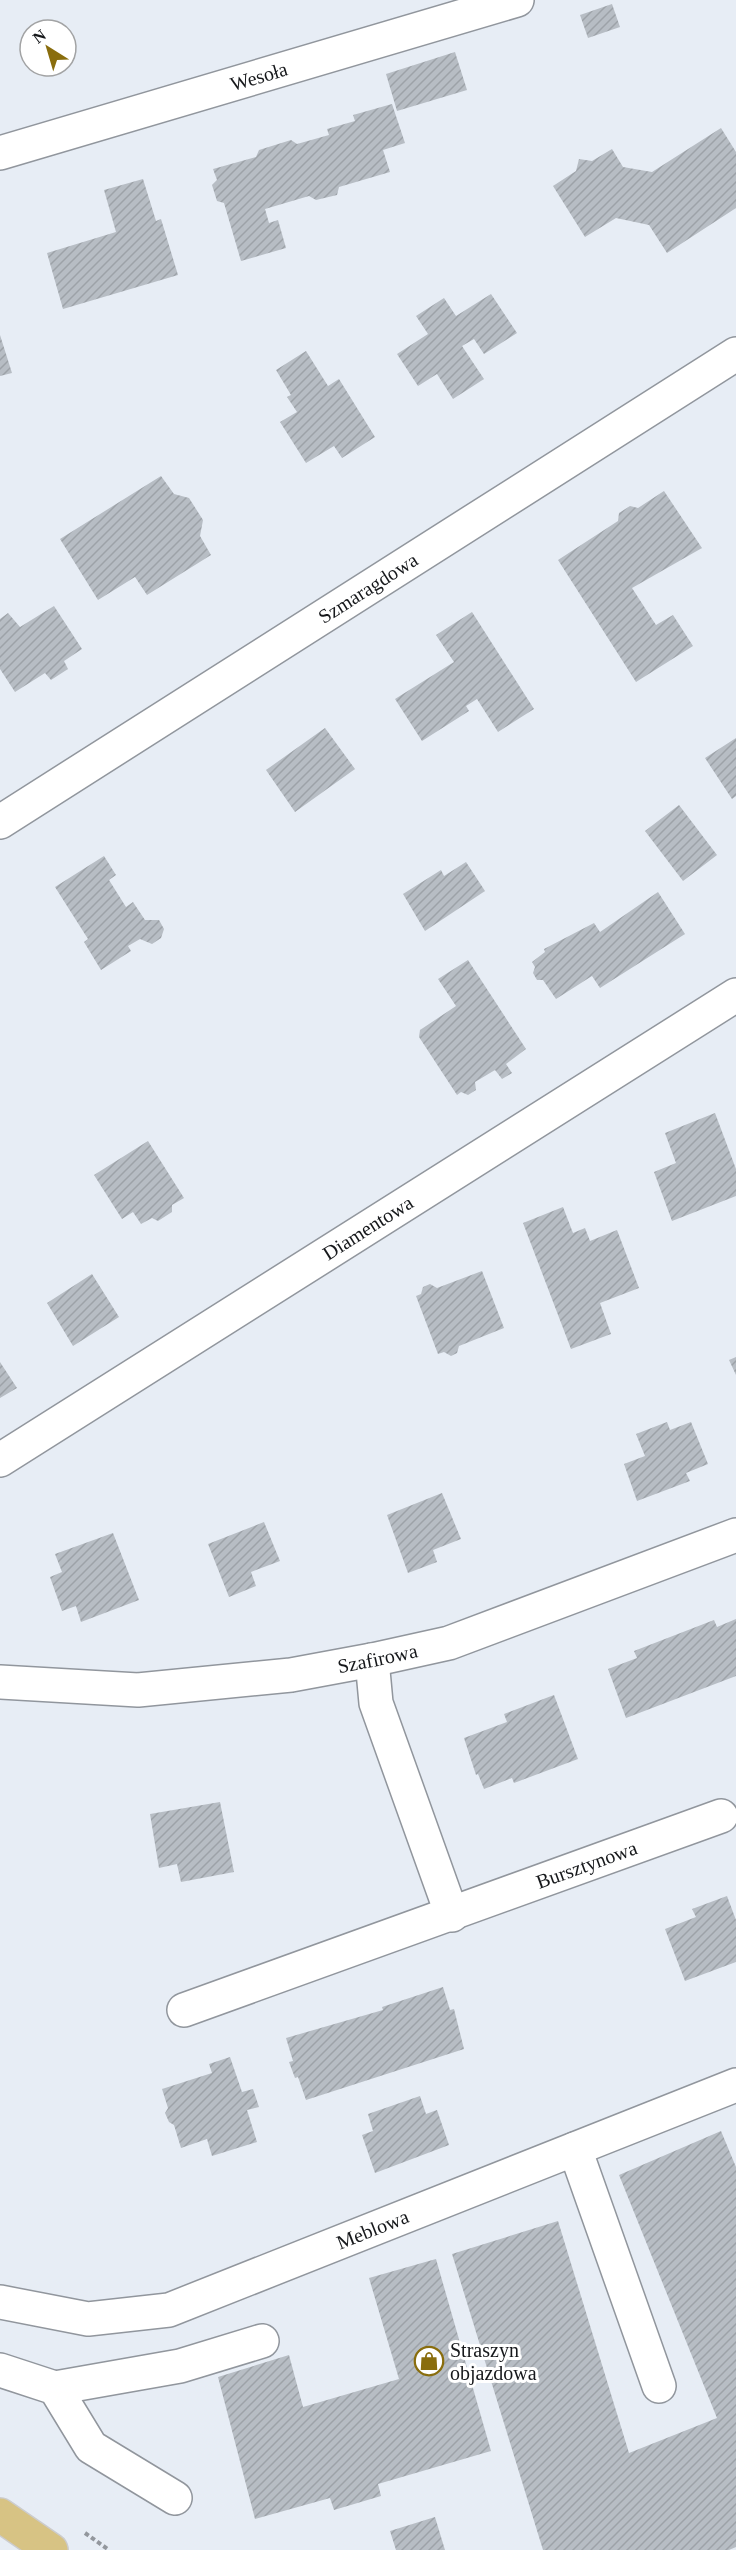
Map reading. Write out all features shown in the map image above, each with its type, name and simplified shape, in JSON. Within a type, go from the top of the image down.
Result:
[{"type":"main road","points":[[0,2515],[51,2550]]},
{"type":"street","name":"Wesoła","points":[[0,153],[518,0]]},
{"type":"street","name":"Szmaragdowa","points":[[0,822],[736,354]]},
{"type":"street","name":"Diamentowa","points":[[0,1461],[736,994]]},
{"type":"street","name":"Szafirowa","points":[[0,1682],[138,1690],[291,1675],[372,1660],[449,1643],[736,1535]]},
{"type":"street","points":[[372,1660],[376,1703],[452,1915]]},
{"type":"street","name":"Bursztynowa","points":[[184,2010],[721,1816]]},
{"type":"street","name":"Meblowa","points":[[2,2312],[88,2319],[169,2310],[736,2085]]},
{"type":"street","points":[[575,2149],[659,2386]]},
{"type":"street","points":[[0,2370],[55,2388],[180,2366],[262,2341]]},
{"type":"street","points":[[55,2388],[91,2447],[175,2498]]},
{"type":"building","points":[[612,4],[620,27],[588,38],[580,15]]},
{"type":"building","points":[[455,52],[467,90],[397,111],[386,74]]},
{"type":"building","points":[[392,104],[405,143],[383,150],[390,172],[339,187],[337,195],[316,200],[309,196],[265,209],[269,223],[278,220],[286,248],[241,261],[224,203],[217,201],[212,185],[217,180],[213,169],[256,157],[259,150],[291,140],[297,144],[329,135],[327,129],[355,121],[353,115]]},
{"type":"building","points":[[721,128],[736,152],[736,208],[667,253],[649,225],[616,218],[585,237],[553,186],[576,171],[579,159],[592,161],[612,149],[623,167],[652,172]]},
{"type":"building","points":[[143,179],[156,221],[161,219],[178,275],[63,309],[47,253],[116,232],[104,190]]},
{"type":"building","points":[[491,294],[517,333],[484,354],[474,339],[462,346],[484,379],[453,399],[437,374],[418,386],[397,354],[428,334],[416,316],[444,298],[456,316]]},
{"type":"building","points":[[0,335],[12,373],[0,376]]},
{"type":"building","points":[[306,351],[328,386],[339,379],[375,437],[342,458],[334,446],[306,463],[280,422],[297,412],[287,397],[291,395],[276,370]]},
{"type":"building","points":[[161,476],[174,494],[189,498],[203,520],[200,536],[211,555],[147,595],[135,577],[98,600],[60,539]]},
{"type":"building","points":[[664,491],[702,548],[632,588],[656,625],[673,615],[693,646],[636,682],[558,560],[618,521],[619,513],[630,506],[638,508]]},
{"type":"building","points":[[54,606],[82,649],[64,661],[68,669],[51,680],[45,673],[15,692],[0,669],[0,619],[8,613],[20,627]]},
{"type":"building","points":[[472,612],[534,709],[498,732],[477,699],[466,706],[469,711],[422,741],[395,699],[454,662],[436,635]]},
{"type":"building","points":[[325,728],[355,769],[295,812],[266,770]]},
{"type":"building","points":[[736,738],[736,796],[732,799],[705,758]]},
{"type":"building","points":[[679,805],[717,855],[683,881],[645,831]]},
{"type":"building","points":[[104,856],[116,875],[109,880],[126,907],[133,902],[145,920],[159,920],[164,929],[161,938],[152,944],[140,939],[128,946],[131,951],[101,970],[84,942],[88,939],[55,887]]},
{"type":"building","points":[[466,862],[485,891],[425,931],[403,894],[441,870],[444,876]]},
{"type":"building","points":[[658,892],[685,934],[600,988],[592,976],[556,999],[543,980],[537,980],[533,973],[535,967],[532,962],[545,952],[544,949],[594,923],[600,932]]},
{"type":"building","points":[[468,960],[526,1049],[506,1064],[512,1073],[502,1079],[495,1070],[475,1082],[476,1090],[468,1095],[461,1092],[457,1095],[419,1037],[420,1030],[456,1006],[438,979]]},
{"type":"building","points":[[715,1113],[736,1169],[736,1196],[672,1221],[654,1172],[676,1163],[665,1133]]},
{"type":"building","points":[[148,1141],[184,1198],[172,1205],[172,1212],[158,1221],[152,1218],[141,1224],[133,1212],[122,1219],[94,1175]]},
{"type":"building","points":[[563,1207],[573,1233],[585,1228],[590,1241],[617,1230],[639,1288],[600,1303],[611,1334],[571,1349],[523,1223]]},
{"type":"building","points":[[482,1271],[504,1328],[459,1346],[457,1353],[451,1356],[444,1352],[438,1354],[416,1296],[421,1294],[423,1287],[430,1284],[437,1288]]},
{"type":"building","points":[[92,1274],[119,1317],[73,1346],[47,1303]]},
{"type":"building","points":[[736,1357],[736,1375],[729,1360]]},
{"type":"building","points":[[0,1362],[17,1388],[0,1398]]},
{"type":"building","points":[[667,1422],[670,1430],[691,1422],[708,1464],[686,1473],[690,1481],[637,1501],[624,1464],[645,1456],[636,1434]]},
{"type":"building","points":[[442,1493],[461,1539],[433,1550],[437,1562],[408,1573],[387,1515]]},
{"type":"building","points":[[264,1522],[280,1561],[251,1572],[256,1586],[229,1597],[208,1544]]},
{"type":"building","points":[[113,1533],[139,1600],[81,1622],[76,1606],[62,1611],[50,1577],[62,1572],[55,1554]]},
{"type":"building","points":[[736,1619],[736,1676],[626,1718],[608,1669],[637,1658],[634,1651],[714,1620],[717,1627]]},
{"type":"building","points":[[554,1695],[578,1759],[514,1783],[512,1778],[484,1789],[478,1774],[476,1775],[464,1738],[507,1722],[504,1714]]},
{"type":"building","points":[[220,1802],[234,1872],[181,1882],[177,1864],[159,1868],[150,1814]]},
{"type":"building","points":[[727,1896],[736,1920],[736,1962],[685,1981],[665,1929],[696,1917],[692,1909]]},
{"type":"building","points":[[443,1987],[450,2010],[454,2009],[464,2049],[306,2100],[298,2077],[295,2078],[289,2062],[293,2061],[286,2038],[383,2010],[382,2007]]},
{"type":"building","points":[[230,2057],[242,2092],[253,2089],[259,2107],[247,2110],[257,2142],[212,2156],[207,2139],[181,2148],[174,2125],[169,2122],[165,2113],[168,2108],[162,2089],[212,2073],[209,2064]]},
{"type":"building","points":[[420,2096],[426,2114],[437,2110],[449,2145],[375,2173],[362,2135],[373,2131],[368,2114]]},
{"type":"building","points":[[721,2131],[736,2167],[736,2547],[729,2550],[543,2550],[452,2254],[558,2221],[629,2453],[717,2418],[619,2175]]},
{"type":"building","points":[[436,2259],[491,2451],[378,2484],[381,2496],[334,2510],[330,2498],[255,2519],[218,2377],[289,2355],[303,2407],[399,2379],[369,2278]]},
{"type":"building","points":[[435,2517],[445,2550],[396,2550],[390,2531]]},
{"type":"place","name":"Straszyn objazdowa","points":[[429,2361]]}]
